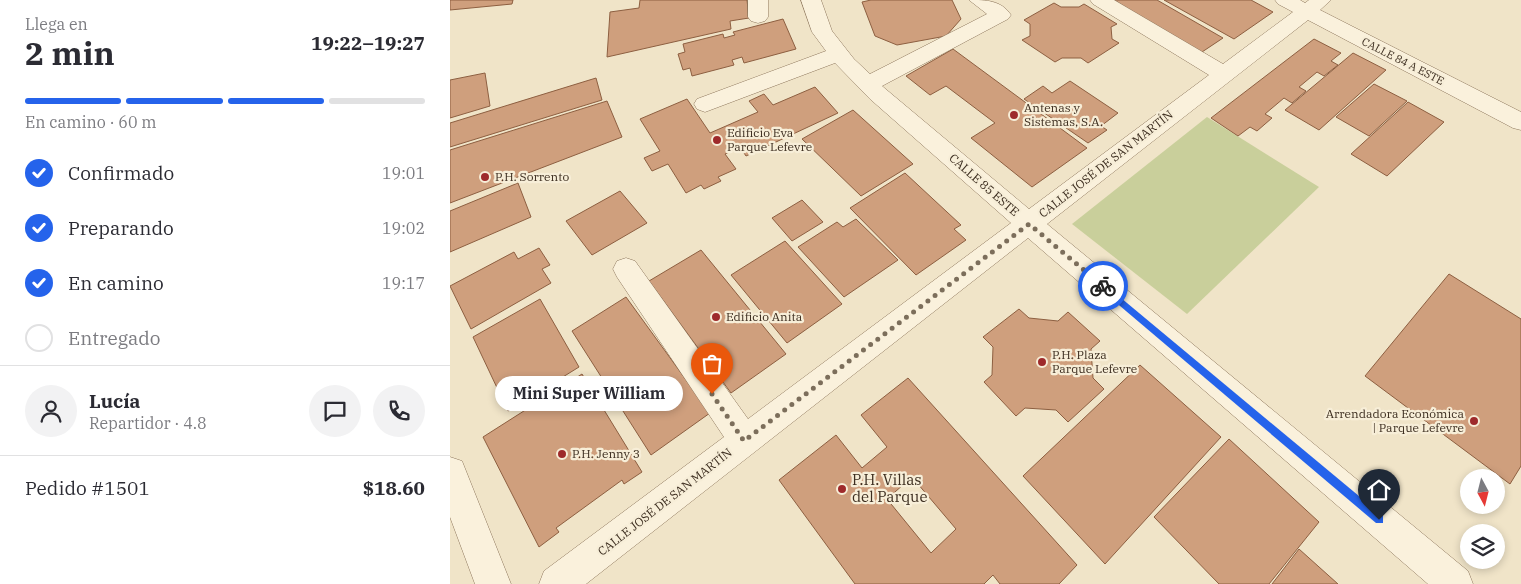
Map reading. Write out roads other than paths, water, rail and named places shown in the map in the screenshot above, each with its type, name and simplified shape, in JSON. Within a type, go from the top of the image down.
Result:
[{"type":"street","name":"CALLE 85 ESTE","points":[[811,0],[822,32],[839,54],[868,84],[1029,224],[1455,584]]},
{"type":"street","points":[[868,84],[1001,15],[979,0]]},
{"type":"street","points":[[1100,0],[1224,74]]},
{"type":"street","name":"CALLE JOSÉ DE SAN MARTÍN","points":[[557,584],[1224,74],[1304,4]]},
{"type":"street","name":"CALLE 84 A ESTE","points":[[1304,4],[1521,122]]},
{"type":"street","points":[[705,104],[839,54]]},
{"type":"street","points":[[626,269],[744,441]]},
{"type":"street","points":[[450,473],[493,584]]},
{"type":"place","name":"Antenas y Sistemas, S.A.","points":[[1014,115]]},
{"type":"place","name":"Edificio Eva Parque Lefevre","points":[[717,140]]},
{"type":"place","name":"P.H. Sorrento","points":[[485,177]]},
{"type":"place","name":"Edificio Anita","points":[[716,317]]},
{"type":"place","name":"P.H. Plaza Parque Lefevre","points":[[1042,362]]},
{"type":"place","name":"Mini Super William","points":[[712,394]]},
{"type":"place","name":"Arrendadora Económica | Parque Lefevre","points":[[1474,421]]},
{"type":"place","name":"P.H. Jenny 3","points":[[562,454]]},
{"type":"place","name":"P.H. Villas del Parque","points":[[842,489]]}]
